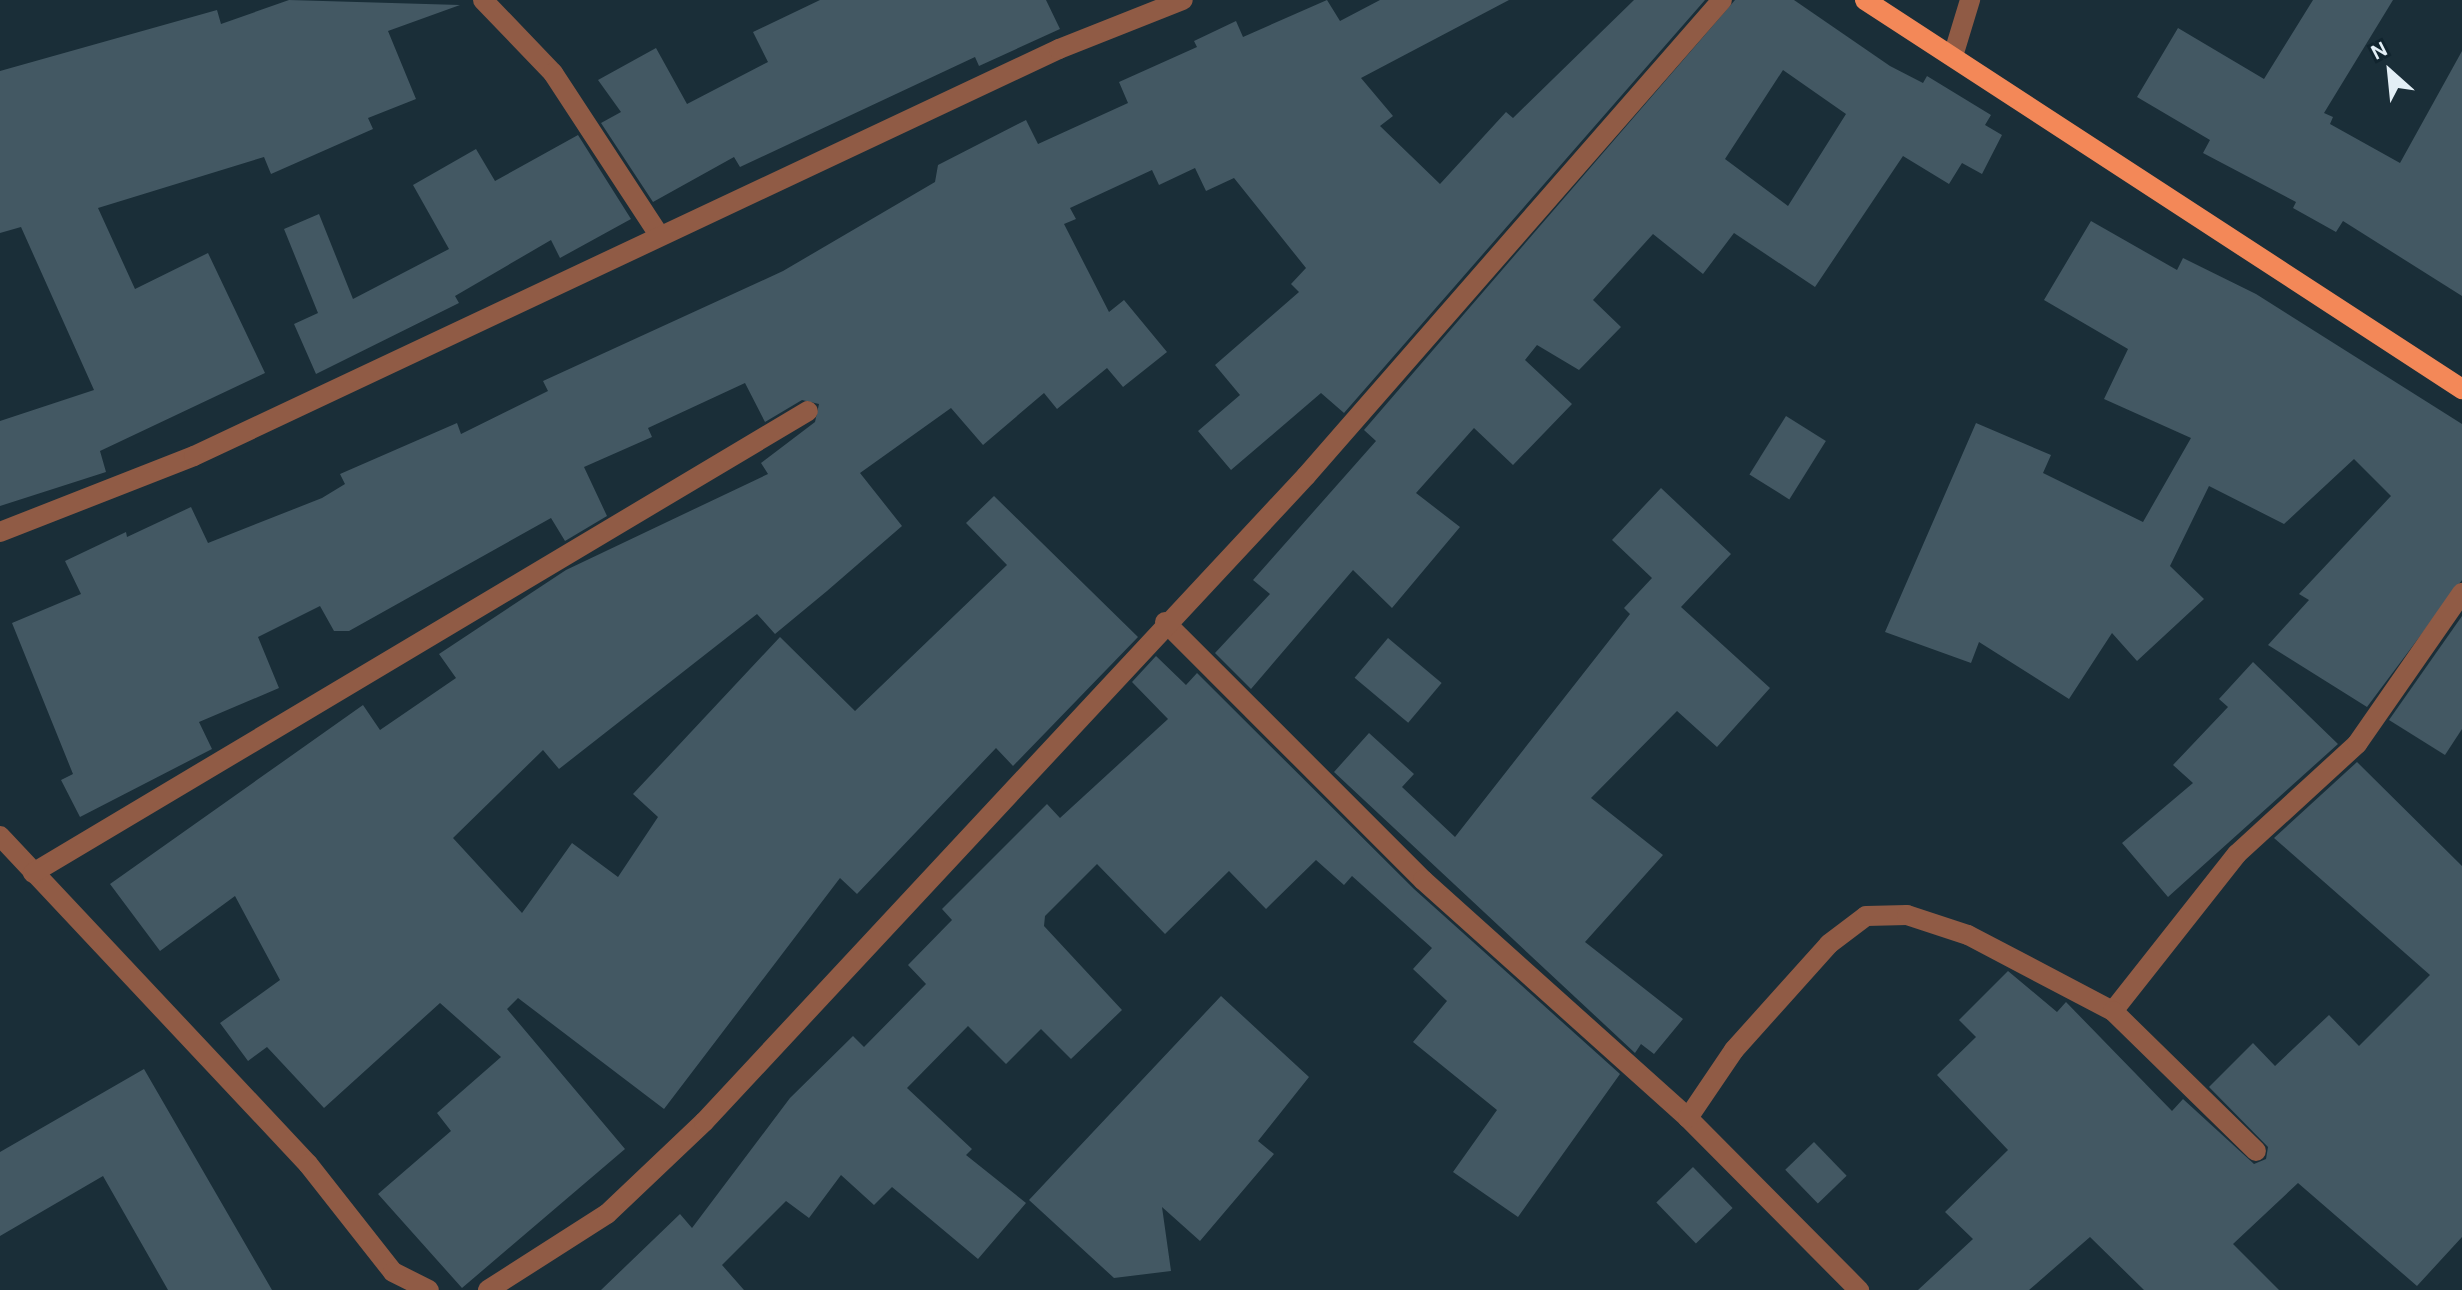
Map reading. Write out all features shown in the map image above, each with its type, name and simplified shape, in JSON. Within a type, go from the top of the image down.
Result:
[{"type":"main road","points":[[1865,0],[2462,389]]},
{"type":"street","points":[[483,0],[553,73],[659,235]]},
{"type":"street","points":[[0,532],[194,456],[1059,49],[1183,0]]},
{"type":"street","points":[[488,1290],[607,1214],[704,1122],[832,976],[1049,757],[1165,622],[1306,476],[1722,0]]},
{"type":"street","points":[[1953,56],[1970,0]]},
{"type":"street","points":[[33,873],[808,411]]},
{"type":"street","points":[[2113,1011],[2237,854],[2357,744],[2462,593]]},
{"type":"street","points":[[1165,622],[1423,880],[1688,1118],[1859,1290]]},
{"type":"street","points":[[0,836],[308,1164],[393,1272],[429,1290]]},
{"type":"street","points":[[1688,1118],[1734,1050],[1829,944],[1866,916],[1907,915],[1968,935],[2113,1011],[2256,1151]]},
{"type":"building","points":[[289,0],[460,5],[388,31],[416,99],[368,118],[373,129],[271,174],[264,157],[98,208],[135,289],[208,253],[265,373],[100,451],[106,472],[0,506],[0,421],[94,390],[21,227],[0,233],[0,71],[217,10],[221,24]]},
{"type":"building","points":[[820,0],[1046,0],[1060,29],[979,66],[975,57],[740,167],[734,157],[653,202],[601,123],[621,112],[598,80],[656,48],[687,104],[768,62],[753,32]]},
{"type":"building","points":[[1327,0],[1340,21],[1380,0],[1509,0],[1361,78],[1393,116],[1380,126],[1440,184],[1506,112],[1513,118],[1634,0],[1705,0],[1344,413],[1321,393],[1231,470],[1198,431],[1240,395],[1215,365],[1299,292],[1291,284],[1306,268],[1234,178],[1206,191],[1195,168],[1159,185],[1152,170],[1070,208],[1076,219],[1064,224],[1109,312],[1124,300],[1167,352],[1123,387],[1107,368],[1057,409],[1044,393],[983,445],[951,408],[860,473],[902,526],[827,591],[775,634],[757,614],[559,769],[543,750],[453,838],[522,913],[572,843],[618,877],[658,817],[633,794],[780,637],[855,711],[1007,565],[966,523],[994,496],[1138,637],[1013,766],[996,748],[857,894],[840,878],[664,1109],[518,998],[507,1009],[625,1149],[462,1288],[378,1194],[451,1131],[437,1113],[501,1057],[440,1003],[324,1108],[267,1047],[248,1061],[220,1023],[280,980],[235,896],[160,951],[110,884],[363,705],[380,730],[456,678],[439,654],[566,570],[768,474],[761,463],[815,422],[819,404],[802,400],[765,422],[745,383],[648,428],[652,437],[584,467],[607,516],[565,541],[551,518],[349,631],[334,631],[320,606],[258,637],[279,688],[199,722],[212,749],[80,817],[61,780],[73,774],[12,623],[81,594],[65,561],[126,532],[127,537],[191,507],[208,543],[322,498],[345,484],[340,474],[457,423],[461,434],[548,391],[543,381],[783,271],[935,182],[938,165],[1026,120],[1038,144],[1128,103],[1119,82],[1197,47],[1194,41],[1236,21],[1243,37]]},
{"type":"building","points":[[1735,0],[1794,0],[1890,66],[1923,83],[1927,76],[1991,115],[1985,125],[2002,135],[1982,174],[1962,163],[1949,184],[1903,156],[1815,287],[1734,233],[1703,274],[1653,234],[1593,300],[1621,327],[1579,370],[1537,345],[1525,360],[1572,404],[1513,465],[1474,428],[1416,493],[1460,527],[1392,608],[1353,570],[1251,689],[1215,653],[1270,594],[1253,580],[1376,441],[1364,430]],"holes":[[[1783,70],[1846,114],[1788,206],[1725,159]]]},
{"type":"building","points":[[2313,0],[2393,0],[2324,113],[2333,117],[2330,124],[2400,163],[2462,51],[2462,296],[2343,221],[2336,232],[2293,208],[2296,202],[2203,153],[2210,140],[2137,97],[2178,28],[2264,79]]},
{"type":"building","points":[[578,135],[631,219],[560,258],[551,240],[455,296],[459,303],[316,374],[294,324],[318,313],[284,229],[319,214],[353,299],[449,249],[413,185],[476,149],[495,181]]},
{"type":"building","points":[[2091,221],[2177,270],[2183,258],[2256,294],[2462,424],[2462,580],[2367,707],[2268,645],[2309,600],[2299,594],[2391,496],[2354,459],[2284,524],[2209,486],[2170,566],[2204,599],[2137,661],[2112,633],[2069,699],[1979,642],[1971,663],[1885,632],[1976,423],[2051,455],[2043,473],[2143,522],[2191,438],[2104,399],[2128,349],[2044,300]]},
{"type":"building","points":[[1786,416],[1826,441],[1789,499],[1749,475]]},
{"type":"building","points":[[1661,488],[1731,554],[1681,607],[1770,688],[1717,747],[1677,711],[1591,798],[1663,855],[1585,942],[1683,1019],[1654,1054],[1641,1044],[1635,1053],[1334,772],[1369,733],[1414,774],[1402,787],[1455,837],[1630,614],[1624,608],[1652,578],[1612,540]]},
{"type":"building","points":[[2462,616],[2462,729],[2445,755],[2389,720]]},
{"type":"building","points":[[1388,638],[1442,683],[1408,723],[1355,678]]},
{"type":"building","points":[[1156,656],[1186,685],[1197,673],[1414,889],[1620,1074],[1518,1217],[1453,1172],[1497,1110],[1413,1042],[1447,1001],[1413,969],[1432,948],[1352,876],[1344,885],[1316,860],[1266,909],[1229,871],[1165,934],[1097,864],[1045,916],[1044,926],[1122,1010],[1071,1059],[1041,1029],[1006,1064],[968,1026],[907,1088],[972,1149],[966,1155],[1026,1203],[978,1259],[892,1187],[874,1205],[841,1175],[809,1218],[786,1201],[722,1265],[744,1290],[601,1290],[680,1214],[692,1228],[790,1098],[853,1036],[864,1047],[926,984],[908,965],[952,920],[942,909],[1047,804],[1060,818],[1168,719],[1132,682]]},
{"type":"building","points":[[2253,662],[2338,744],[2168,897],[2122,843],[2193,783],[2173,765],[2228,707],[2219,699]]},
{"type":"building","points":[[2357,762],[2462,866],[2462,1237],[2417,1286],[2298,1183],[2233,1244],[2279,1290],[2144,1290],[2090,1237],[2029,1290],[1918,1290],[1973,1239],[1945,1212],[2008,1150],[1937,1075],[1976,1037],[1959,1020],[2008,971],[2057,1012],[2066,1002],[2172,1111],[2183,1099],[2254,1164],[2266,1159],[2268,1147],[2209,1087],[2253,1043],[2275,1066],[2329,1015],[2359,1046],[2430,975],[2274,838]]},
{"type":"building","points":[[1221,996],[1309,1077],[1258,1141],[1274,1154],[1200,1241],[1162,1207],[1171,1271],[1114,1278],[1029,1200]]},
{"type":"building","points":[[144,1069],[272,1290],[168,1290],[103,1176],[0,1236],[0,1152]]},
{"type":"building","points":[[1814,1142],[1847,1176],[1818,1204],[1785,1170]]},
{"type":"building","points":[[1693,1167],[1733,1208],[1696,1243],[1656,1202]]}]
